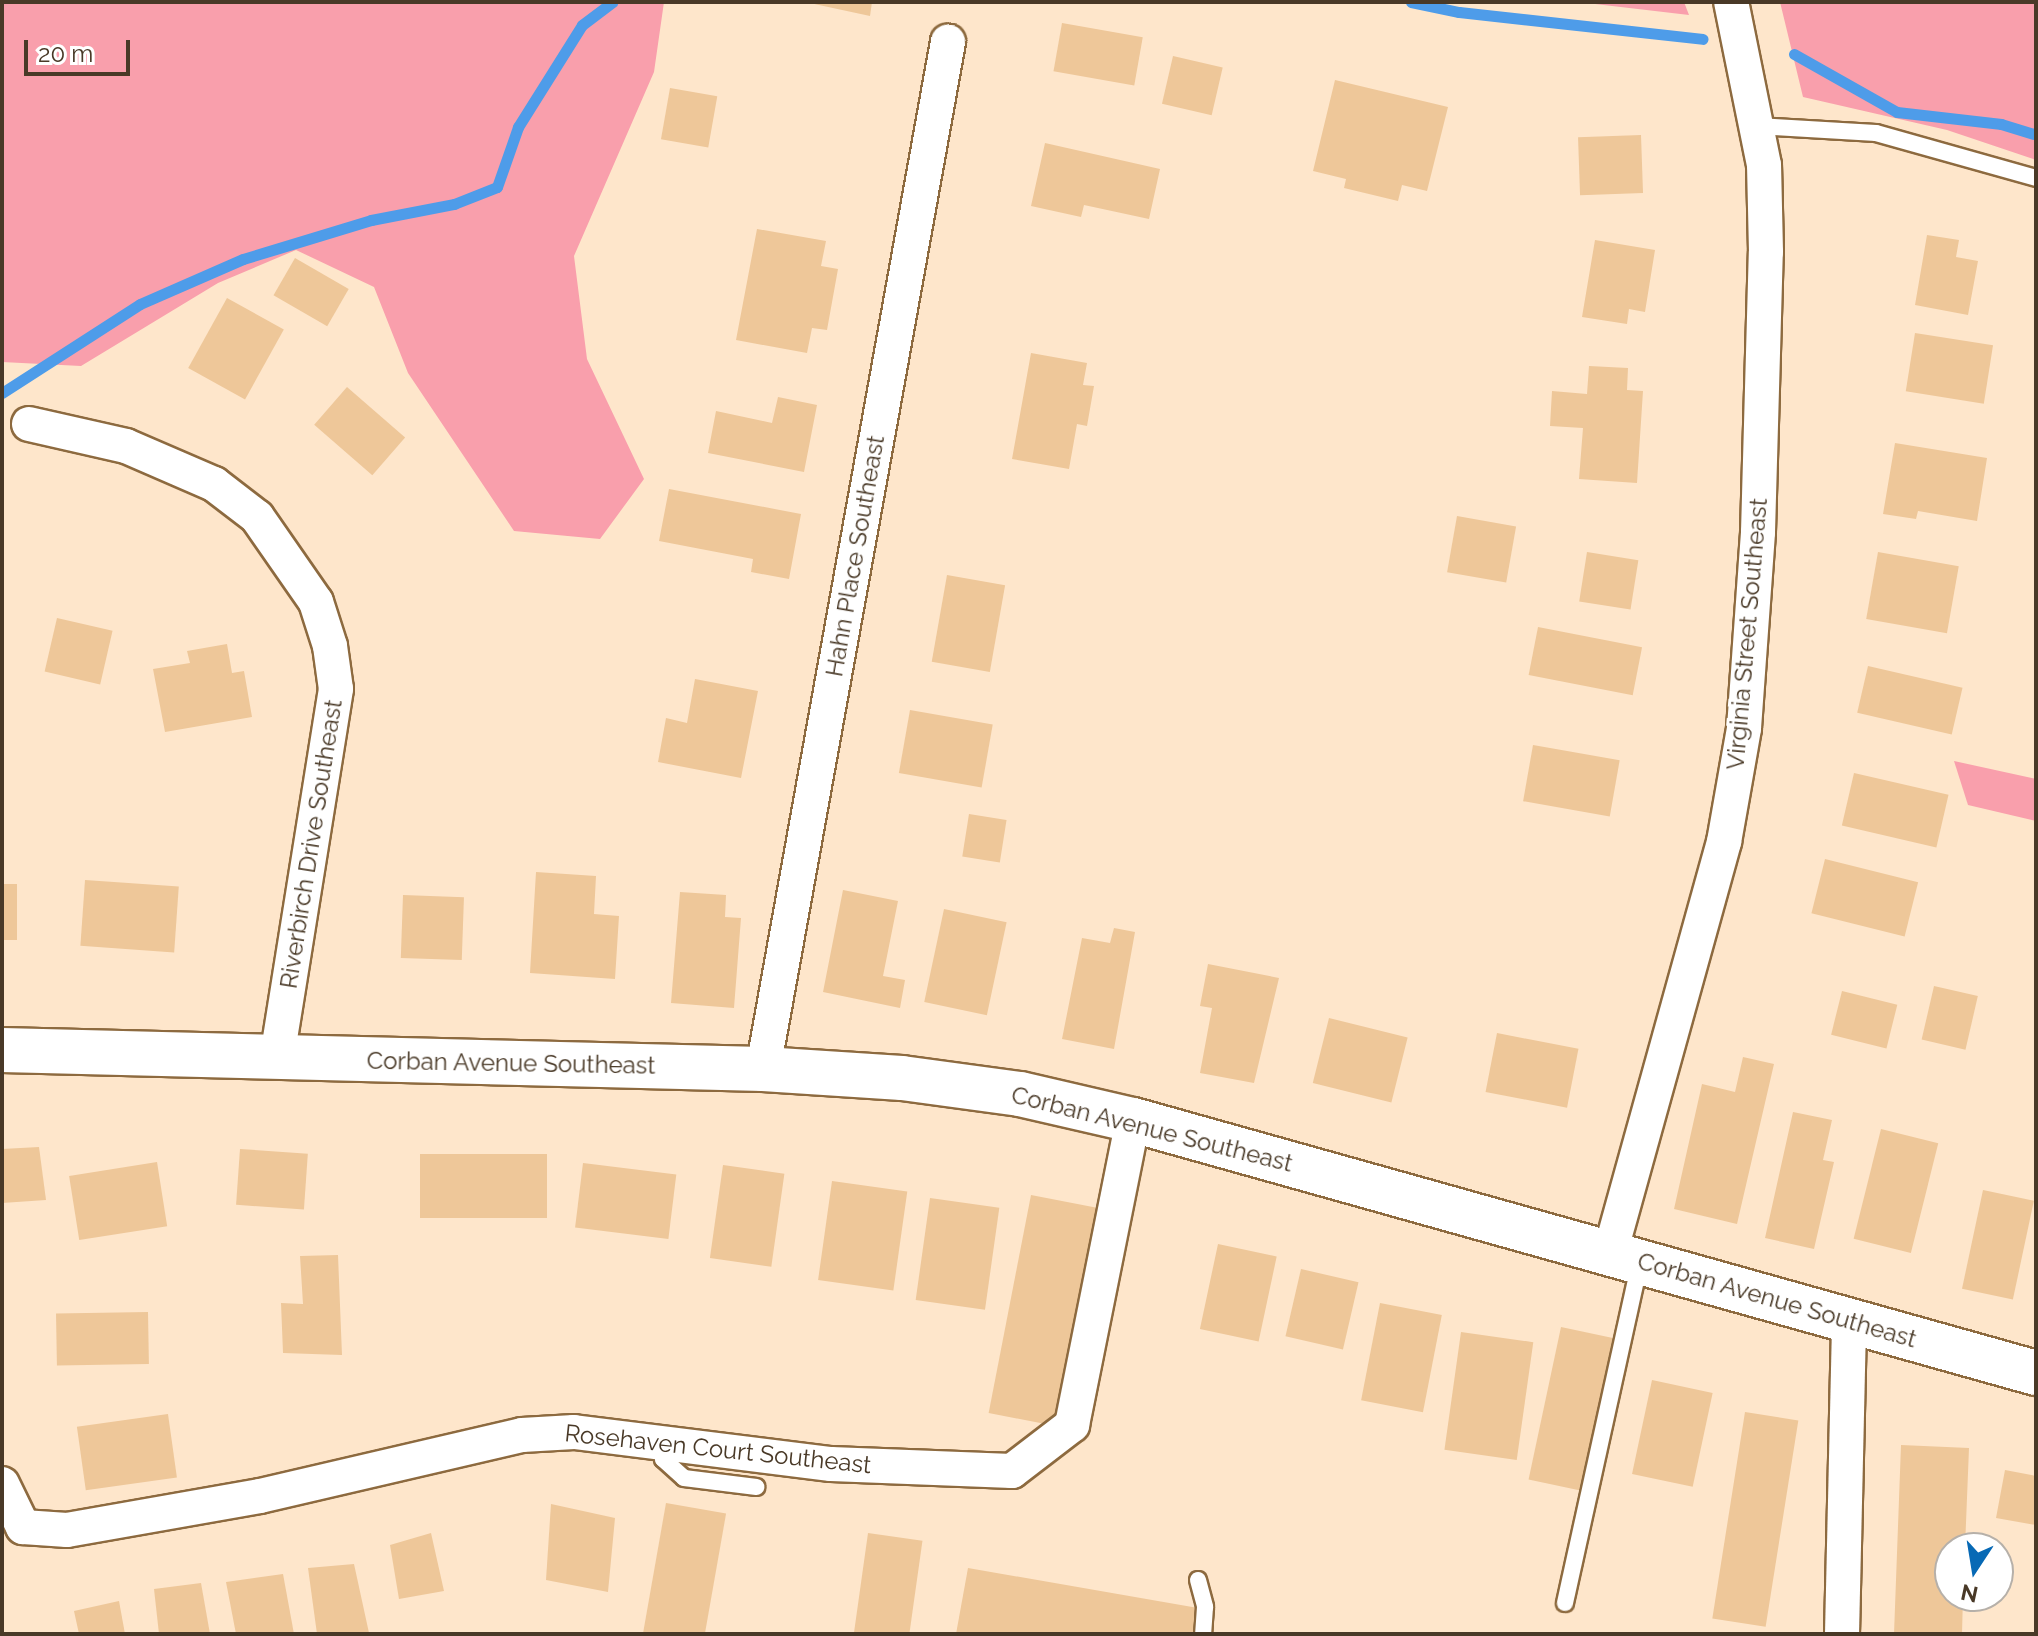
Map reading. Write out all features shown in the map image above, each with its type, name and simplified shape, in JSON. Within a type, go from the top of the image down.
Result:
[{"type":"main road","name":"Corban Avenue Southeast","points":[[2,1050],[763,1069],[991,1090],[1133,1120],[2036,1373]]},
{"type":"street","name":"Virginia Street Southeast","points":[[1625,1257],[1724,842],[1744,728],[1758,532],[1766,252],[1764,165],[1731,2]]},
{"type":"street","name":"Hahn Place Southeast","points":[[763,1069],[948,42]]},
{"type":"street","name":"Riverbirch Drive Southeast","points":[[29,424],[126,446],[214,484],[257,517],[316,602],[330,646],[336,689],[277,1057]]},
{"type":"street","name":"Rosehaven Court Southeast","points":[[2,1484],[23,1527],[67,1530],[260,1496],[522,1435],[574,1432],[831,1464],[1012,1471],[1072,1425],[1133,1120]]},
{"type":"street","points":[[1842,1634],[1849,1320]]},
{"type":"lane","points":[[1757,126],[1876,133],[2036,178]]},
{"type":"lane","points":[[1565,1603],[1625,1257]]},
{"type":"lane","points":[[663,1443],[663,1459],[684,1478],[756,1487]]},
{"type":"lane","points":[[1198,1580],[1205,1607],[1203,1634]]},
{"type":"shaded area","points":[[2,2],[664,2],[654,72],[574,256],[587,359],[644,479],[600,539],[514,531],[408,373],[374,287],[296,250],[218,283],[81,366],[2,362]]},
{"type":"shaded area","points":[[1578,2],[1684,2],[1689,15]]},
{"type":"shaded area","points":[[1780,2],[2036,2],[2036,160],[1947,130],[1803,97]]},
{"type":"shaded area","points":[[1954,761],[2036,779],[2036,821],[1968,805]]},
{"type":"building","points":[[805,2],[872,2],[870,16]]},
{"type":"building","points":[[1062,23],[1143,37],[1134,85],[1053,71]]},
{"type":"building","points":[[1173,56],[1223,67],[1212,115],[1162,104]]},
{"type":"building","points":[[1335,80],[1448,107],[1427,191],[1402,185],[1398,201],[1344,188],[1346,179],[1313,171]]},
{"type":"building","points":[[670,88],[717,96],[708,148],[661,139]]},
{"type":"building","points":[[1641,135],[1643,193],[1580,195],[1578,137]]},
{"type":"building","points":[[1045,143],[1160,169],[1149,219],[1084,205],[1081,217],[1031,206]]},
{"type":"building","points":[[757,229],[826,241],[821,266],[838,269],[827,330],[812,328],[807,353],[736,340]]},
{"type":"building","points":[[1927,235],[1959,240],[1956,257],[1978,261],[1968,315],[1915,305]]},
{"type":"building","points":[[1595,240],[1655,250],[1645,312],[1629,309],[1627,324],[1582,317]]},
{"type":"building","points":[[295,258],[349,289],[327,326],[274,295]]},
{"type":"building","points":[[227,298],[284,330],[245,399],[188,368]]},
{"type":"building","points":[[1915,333],[1993,345],[1984,404],[1906,391]]},
{"type":"building","points":[[1031,353],[1087,363],[1083,385],[1094,386],[1087,426],[1077,424],[1069,469],[1012,459]]},
{"type":"building","points":[[1589,366],[1628,368],[1627,390],[1643,391],[1637,483],[1579,479],[1583,428],[1550,426],[1552,391],[1587,394]]},
{"type":"building","points":[[347,387],[405,438],[372,475],[314,425]]},
{"type":"building","points":[[778,397],[817,405],[804,472],[708,453],[716,411],[772,423]]},
{"type":"building","points":[[1895,443],[1987,458],[1977,521],[1918,511],[1916,519],[1883,514]]},
{"type":"building","points":[[669,489],[801,514],[789,579],[751,572],[753,559],[659,541]]},
{"type":"building","points":[[1457,516],[1516,526],[1506,583],[1447,572]]},
{"type":"building","points":[[1587,552],[1638,560],[1631,610],[1579,601]]},
{"type":"building","points":[[1878,552],[1959,566],[1947,633],[1866,619]]},
{"type":"building","points":[[947,575],[1005,585],[990,672],[932,662]]},
{"type":"building","points":[[57,618],[113,631],[100,684],[45,672]]},
{"type":"building","points":[[1538,627],[1642,647],[1633,695],[1529,675]]},
{"type":"building","points":[[227,644],[232,673],[244,671],[252,717],[165,732],[153,669],[190,663],[187,651]]},
{"type":"building","points":[[1868,666],[1963,688],[1952,735],[1857,713]]},
{"type":"building","points":[[695,679],[758,691],[741,778],[658,762],[666,718],[687,723]]},
{"type":"building","points":[[910,710],[993,725],[982,788],[899,773]]},
{"type":"building","points":[[1533,745],[1620,760],[1610,816],[1523,801]]},
{"type":"building","points":[[1854,773],[1949,795],[1936,847],[1842,826]]},
{"type":"building","points":[[969,814],[1007,820],[1000,862],[962,856]]},
{"type":"building","points":[[1825,859],[1918,882],[1905,937],[1811,913]]},
{"type":"building","points":[[536,872],[596,876],[594,914],[619,916],[615,979],[530,973]]},
{"type":"building","points":[[85,880],[179,887],[174,952],[80,946]]},
{"type":"building","points":[[2,884],[17,884],[17,940],[2,940]]},
{"type":"building","points":[[843,890],[898,901],[883,976],[905,980],[900,1008],[823,992]]},
{"type":"building","points":[[680,892],[726,895],[725,917],[741,918],[734,1008],[671,1003]]},
{"type":"building","points":[[403,895],[464,897],[462,960],[401,958]]},
{"type":"building","points":[[944,909],[1007,922],[987,1015],[924,1002]]},
{"type":"building","points":[[1114,928],[1135,932],[1114,1049],[1062,1039],[1082,938],[1110,943]]},
{"type":"building","points":[[1208,964],[1279,978],[1254,1083],[1200,1073],[1212,1008],[1200,1006]]},
{"type":"building","points":[[1934,986],[1978,996],[1965,1050],[1922,1040]]},
{"type":"building","points":[[1842,991],[1897,1005],[1886,1048],[1831,1035]]},
{"type":"building","points":[[1329,1018],[1408,1038],[1391,1103],[1313,1083]]},
{"type":"building","points":[[1497,1033],[1578,1049],[1567,1108],[1486,1092]]},
{"type":"building","points":[[1743,1057],[1774,1064],[1737,1224],[1674,1209],[1702,1084],[1735,1092]]},
{"type":"building","points":[[1793,1112],[1832,1120],[1823,1160],[1834,1162],[1814,1249],[1765,1238]]},
{"type":"building","points":[[1881,1129],[1938,1143],[1911,1253],[1854,1239]]},
{"type":"building","points":[[39,1147],[46,1200],[2,1203],[2,1149]]},
{"type":"building","points":[[240,1149],[308,1154],[304,1210],[236,1205]]},
{"type":"building","points":[[420,1154],[547,1154],[547,1218],[420,1218]]},
{"type":"building","points":[[157,1162],[167,1226],[79,1240],[69,1176]]},
{"type":"building","points":[[583,1163],[676,1174],[668,1239],[575,1228]]},
{"type":"building","points":[[723,1165],[784,1174],[771,1267],[710,1258]]},
{"type":"building","points":[[832,1181],[907,1192],[893,1291],[818,1280]]},
{"type":"building","points":[[1983,1190],[2034,1201],[2013,1300],[1962,1289]]},
{"type":"building","points":[[1031,1195],[1097,1208],[1054,1426],[989,1413]]},
{"type":"building","points":[[930,1198],[999,1208],[985,1310],[916,1300]]},
{"type":"building","points":[[1218,1244],[1277,1256],[1259,1342],[1200,1329]]},
{"type":"building","points":[[338,1255],[342,1355],[283,1353],[281,1303],[303,1304],[300,1256]]},
{"type":"building","points":[[1301,1269],[1358,1282],[1343,1350],[1285,1336]]},
{"type":"building","points":[[1380,1303],[1442,1315],[1423,1412],[1361,1400]]},
{"type":"building","points":[[148,1312],[149,1364],[57,1366],[56,1314]]},
{"type":"building","points":[[1561,1327],[1613,1338],[1580,1491],[1529,1480]]},
{"type":"building","points":[[1461,1332],[1533,1342],[1517,1460],[1444,1450]]},
{"type":"building","points":[[1652,1380],[1713,1393],[1693,1487],[1632,1474]]},
{"type":"building","points":[[1745,1412],[1798,1420],[1766,1627],[1712,1618]]},
{"type":"building","points":[[168,1414],[177,1477],[86,1490],[77,1427]]},
{"type":"building","points":[[1901,1445],[1969,1448],[1966,1532],[1934,1532],[1934,1612],[1963,1612],[1962,1634],[1894,1634]]},
{"type":"building","points":[[2005,1470],[2036,1476],[2036,1525],[1996,1518]]},
{"type":"building","points":[[666,1503],[726,1514],[705,1634],[643,1633]]},
{"type":"building","points":[[551,1504],[615,1518],[608,1592],[546,1580]]},
{"type":"building","points":[[431,1533],[444,1591],[399,1599],[390,1545]]},
{"type":"building","points":[[868,1533],[922,1541],[909,1634],[854,1634]]},
{"type":"building","points":[[354,1564],[369,1633],[317,1634],[308,1568]]},
{"type":"building","points":[[968,1568],[1198,1608],[1194,1634],[956,1634]]},
{"type":"building","points":[[283,1574],[294,1634],[236,1634],[226,1582]]},
{"type":"building","points":[[201,1583],[210,1634],[159,1634],[154,1589]]},
{"type":"building","points":[[119,1601],[125,1634],[79,1634],[74,1611]]},
{"type":"waterway","points":[[2,393],[140,304],[243,259],[371,220],[454,204],[497,187],[518,127],[582,25],[612,2]]},
{"type":"waterway","points":[[1411,2],[1459,12],[1703,39]]},
{"type":"waterway","points":[[1794,54],[1897,112],[2001,124],[2036,135]]}]
